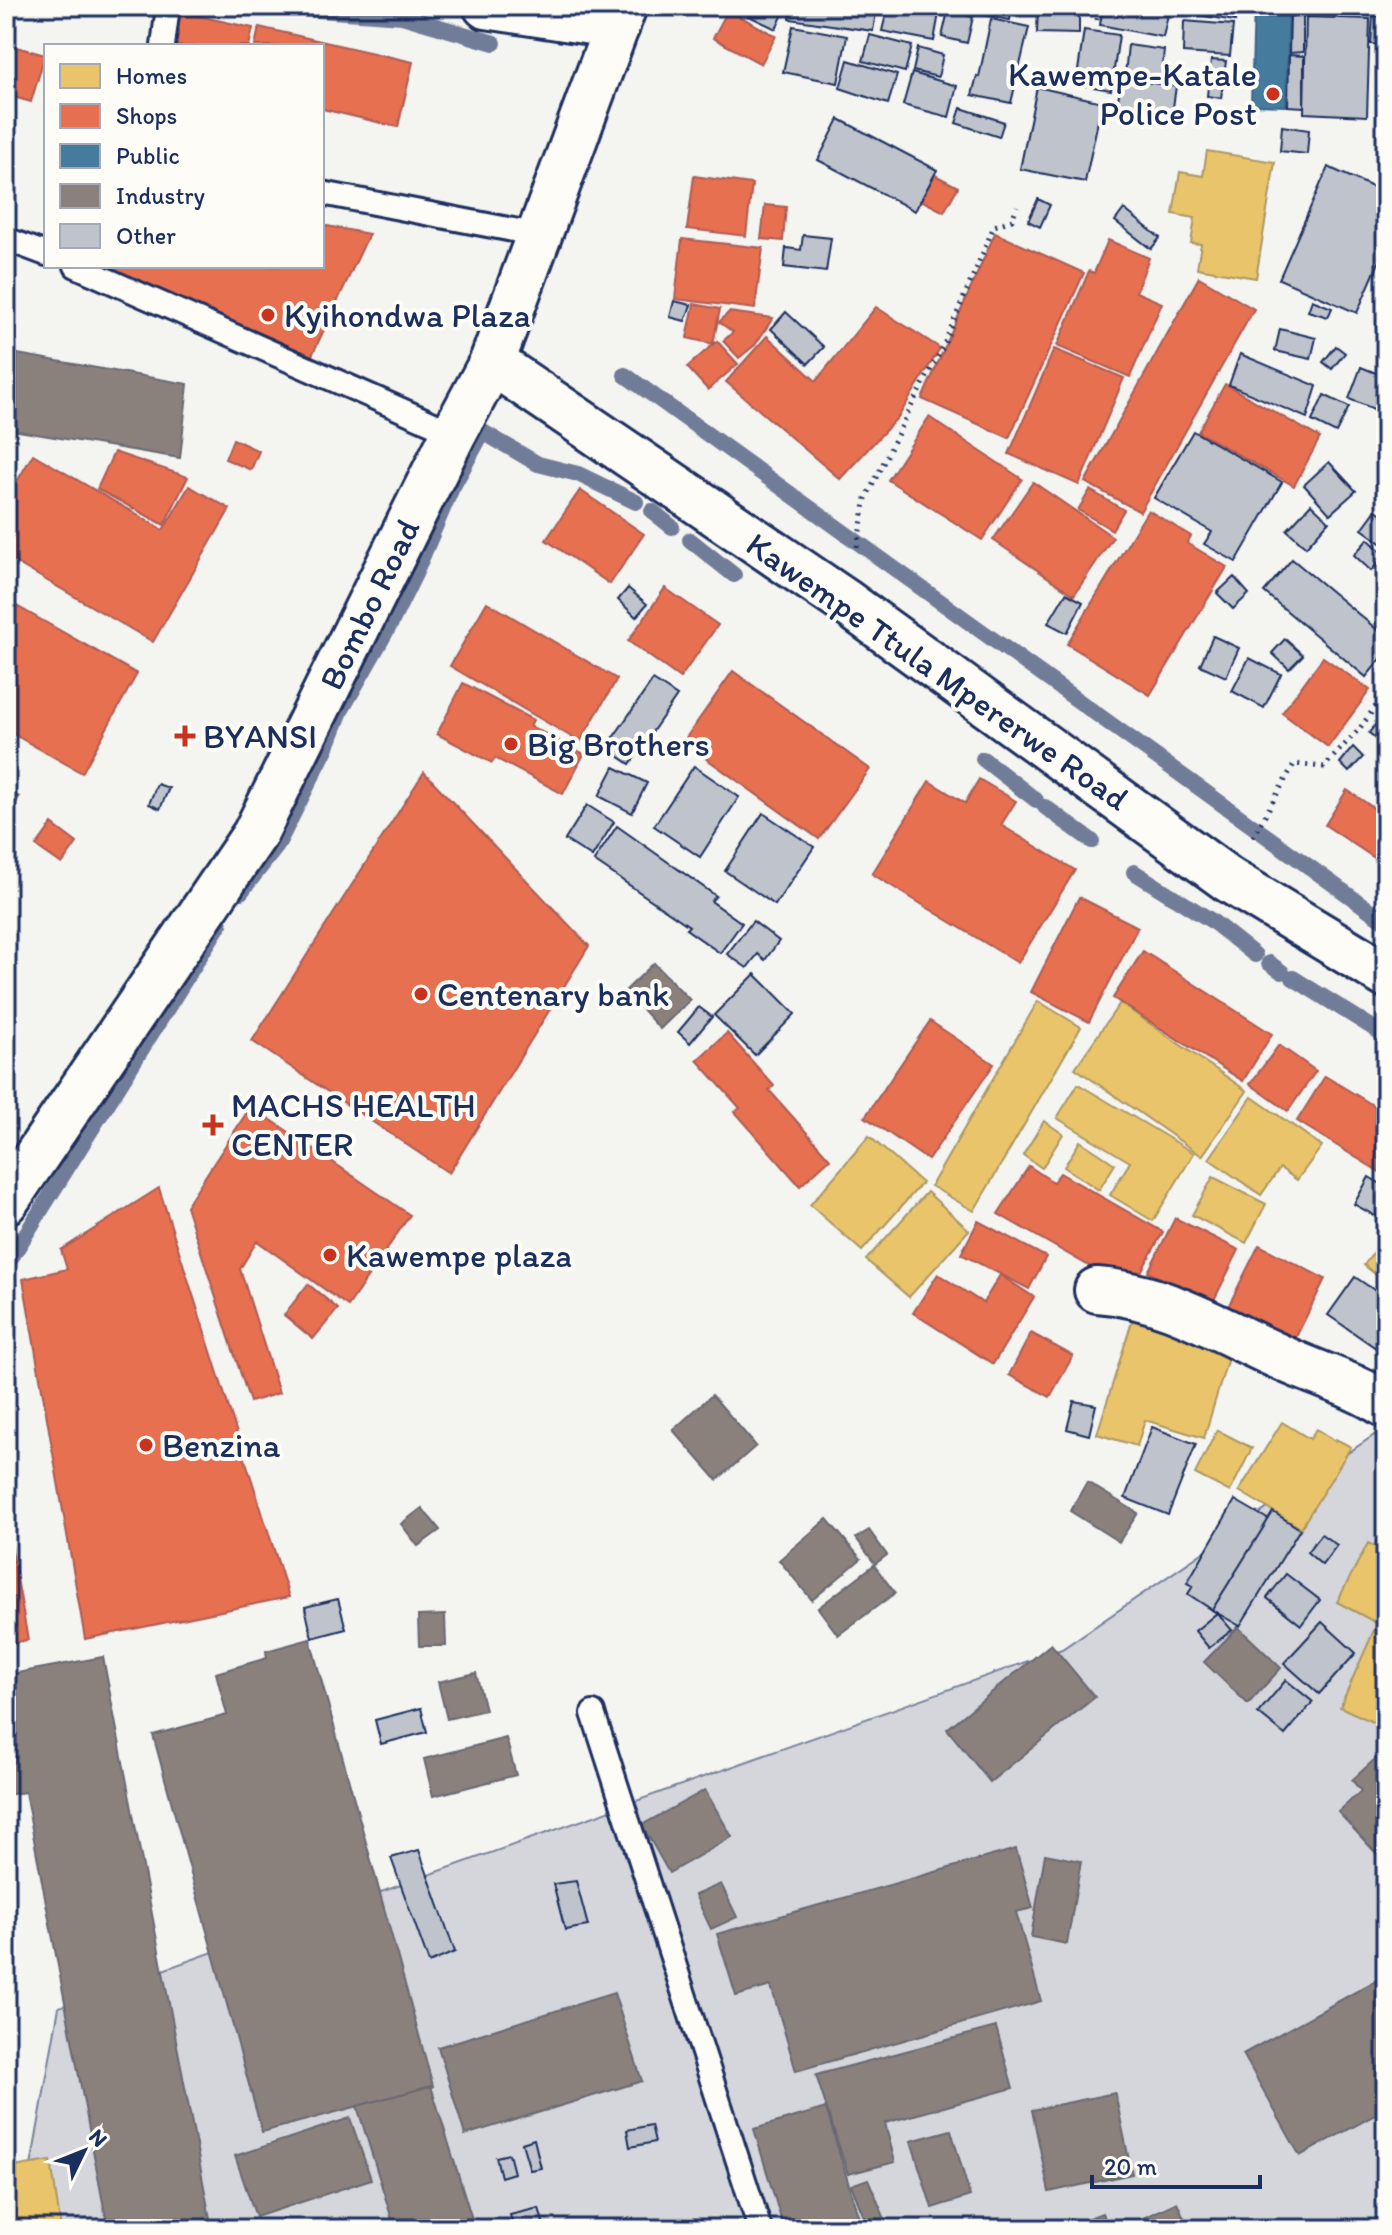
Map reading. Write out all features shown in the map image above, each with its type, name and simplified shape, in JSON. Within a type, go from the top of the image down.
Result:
[{"type":"street","points":[[486,6],[620,16]]},
{"type":"street","name":"Bombo Road","points":[[6,1201],[255,834],[492,362],[620,16]]},
{"type":"street","name":"Kawempe Ttula Mpererwe Road","points":[[492,362],[847,603],[1229,880],[1386,975]]},
{"type":"street","points":[[1097,1290],[1123,1292],[1178,1310],[1290,1362],[1367,1393],[1386,1405]]},
{"type":"lane","points":[[163,44],[168,6]]},
{"type":"lane","points":[[324,193],[539,235]]},
{"type":"lane","points":[[6,239],[44,253]]},
{"type":"lane","points":[[81,268],[454,433]]},
{"type":"lane","points":[[593,1713],[760,2229]]},
{"type":"path","points":[[1097,20],[1099,6]]},
{"type":"path","points":[[847,603],[866,498],[942,349],[994,226],[1012,220],[1017,206]]},
{"type":"path","points":[[1229,880],[1294,764],[1324,767],[1360,728],[1386,692]]},
{"type":"shaded area","points":[[1386,1427],[1386,2229],[20,2229],[59,2007],[1062,1649]]},
{"type":"building: Homes","points":[[1207,151],[1275,162],[1256,278],[1197,268],[1201,244],[1191,243],[1195,218],[1173,214],[1180,172],[1203,176]]},
{"type":"building: Homes","points":[[1038,1001],[1081,1027],[974,1211],[931,1186]]},
{"type":"building: Homes","points":[[1120,1003],[1247,1091],[1202,1156],[1075,1068]]},
{"type":"building: Homes","points":[[1078,1084],[1194,1153],[1153,1221],[1110,1195],[1130,1162],[1057,1118]]},
{"type":"building: Homes","points":[[1252,1097],[1322,1146],[1297,1180],[1280,1168],[1261,1195],[1209,1159]]},
{"type":"building: Homes","points":[[1044,1121],[1063,1134],[1042,1168],[1023,1155]]},
{"type":"building: Homes","points":[[869,1136],[922,1183],[862,1251],[810,1205]]},
{"type":"building: Homes","points":[[1080,1141],[1115,1164],[1099,1190],[1064,1167]]},
{"type":"building: Homes","points":[[1213,1177],[1266,1204],[1246,1243],[1192,1215]]},
{"type":"building: Homes","points":[[927,1192],[969,1230],[909,1297],[866,1260]]},
{"type":"building: Homes","points":[[1377,1248],[1386,1254],[1386,1283],[1364,1265]]},
{"type":"building: Homes","points":[[1133,1318],[1231,1348],[1204,1438],[1145,1420],[1137,1446],[1097,1434]]},
{"type":"building: Homes","points":[[1282,1422],[1310,1439],[1316,1429],[1351,1447],[1301,1528],[1239,1491]]},
{"type":"building: Homes","points":[[1217,1430],[1252,1448],[1230,1492],[1195,1474]]},
{"type":"building: Homes","points":[[1385,1525],[1386,1628],[1337,1602],[1368,1543],[1374,1546]]},
{"type":"building: Homes","points":[[1375,1628],[1386,1633],[1386,1728],[1340,1707]]},
{"type":"building: Homes","points":[[51,2161],[61,2229],[6,2229],[6,2168]]},
{"type":"building: Shops","points":[[728,10],[776,36],[761,64],[713,38]]},
{"type":"building: Shops","points":[[181,12],[253,28],[249,44],[173,44]]},
{"type":"building: Shops","points":[[259,27],[413,62],[398,127],[324,109],[324,44],[255,44]]},
{"type":"building: Shops","points":[[6,44],[44,55],[31,102],[6,95]]},
{"type":"building: Shops","points":[[935,175],[958,187],[944,212],[921,200]]},
{"type":"building: Shops","points":[[694,176],[752,184],[746,236],[687,229]]},
{"type":"building: Shops","points":[[765,205],[786,207],[783,241],[761,239]]},
{"type":"building: Shops","name":"Kyihondwa Plaza","points":[[324,225],[369,234],[308,364],[104,268],[324,268]]},
{"type":"building: Shops","points":[[995,233],[1084,273],[1009,438],[922,399]]},
{"type":"building: Shops","points":[[682,239],[763,248],[755,309],[675,299]]},
{"type":"building: Shops","points":[[1108,240],[1149,258],[1136,292],[1162,303],[1130,377],[1057,346],[1089,271],[1094,273]]},
{"type":"building: Shops","points":[[1199,277],[1254,309],[1140,512],[1085,482]]},
{"type":"building: Shops","points":[[694,304],[720,309],[713,344],[687,338]]},
{"type":"building: Shops","points":[[876,307],[940,348],[899,416],[840,479],[726,382],[767,336],[816,381]]},
{"type":"building: Shops","points":[[729,312],[773,318],[755,345],[739,358],[723,341],[733,332],[719,322]]},
{"type":"building: Shops","points":[[717,341],[738,364],[708,390],[687,367]]},
{"type":"building: Shops","points":[[1054,349],[1124,378],[1079,485],[1009,454]]},
{"type":"building: Shops","points":[[1225,384],[1320,438],[1294,486],[1198,432]]},
{"type":"building: Shops","points":[[929,417],[1022,479],[982,540],[888,480]]},
{"type":"building: Shops","points":[[233,439],[259,451],[251,470],[225,459]]},
{"type":"building: Shops","points":[[114,452],[188,477],[164,525],[97,489]]},
{"type":"building: Shops","points":[[33,454],[163,530],[189,486],[230,509],[153,642],[6,557],[6,500]]},
{"type":"building: Shops","points":[[1033,482],[1113,537],[1074,595],[993,540]]},
{"type":"building: Shops","points":[[580,490],[644,534],[610,584],[546,540]]},
{"type":"building: Shops","points":[[1090,490],[1124,510],[1112,530],[1078,510]]},
{"type":"building: Shops","points":[[1148,510],[1191,536],[1187,543],[1227,567],[1150,695],[1067,644]]},
{"type":"building: Shops","points":[[665,588],[718,625],[680,678],[628,641]]},
{"type":"building: Shops","points":[[6,600],[137,674],[82,773],[6,730]]},
{"type":"building: Shops","points":[[487,602],[617,679],[580,742],[450,666]]},
{"type":"building: Shops","points":[[1323,657],[1370,690],[1328,747],[1282,713]]},
{"type":"building: Shops","points":[[733,671],[870,769],[819,839],[683,742]]},
{"type":"building: Shops","name":"Big Brothers","points":[[463,683],[533,720],[530,726],[584,754],[563,794],[495,758],[492,763],[437,734]]},
{"type":"building: Shops","name":"Centenary bank","points":[[424,772],[589,946],[449,1173],[252,1041]]},
{"type":"building: Shops","points":[[979,779],[1016,801],[1001,825],[1075,870],[1018,963],[872,874],[929,781],[965,803]]},
{"type":"building: Shops","points":[[1347,790],[1386,816],[1386,844],[1376,859],[1325,825]]},
{"type":"building: Shops","points":[[52,824],[77,843],[62,864],[36,846]]},
{"type":"building: Shops","points":[[1079,897],[1138,927],[1089,1022],[1031,992]]},
{"type":"building: Shops","points":[[1143,951],[1272,1034],[1243,1081],[1113,998]]},
{"type":"building: Shops","points":[[930,1021],[994,1064],[928,1160],[865,1117]]},
{"type":"building: Shops","points":[[727,1033],[774,1086],[769,1090],[830,1159],[800,1186],[735,1112],[740,1108],[697,1060]]},
{"type":"building: Shops","points":[[1279,1045],[1316,1071],[1288,1111],[1250,1084]]},
{"type":"building: Shops","points":[[1325,1076],[1386,1113],[1386,1176],[1297,1121]]},
{"type":"building: Shops","name":"Kawempe plaza","points":[[251,1106],[410,1215],[348,1306],[257,1241],[240,1269],[279,1393],[250,1402],[186,1206]]},
{"type":"building: Shops","points":[[1029,1166],[1053,1182],[1060,1173],[1163,1232],[1131,1290],[998,1214]]},
{"type":"building: Shops","name":"Benzina","points":[[159,1188],[289,1597],[85,1639],[23,1279],[67,1269],[61,1250]]},
{"type":"building: Shops","points":[[1175,1218],[1239,1250],[1212,1304],[1148,1272]]},
{"type":"building: Shops","points":[[978,1221],[1046,1257],[1029,1289],[961,1254]]},
{"type":"building: Shops","points":[[1259,1245],[1325,1279],[1294,1341],[1222,1319]]},
{"type":"building: Shops","points":[[938,1274],[983,1303],[1000,1275],[1034,1297],[993,1364],[913,1313]]},
{"type":"building: Shops","points":[[308,1284],[338,1309],[313,1339],[284,1315]]},
{"type":"building: Shops","points":[[1031,1333],[1073,1356],[1050,1397],[1009,1375]]},
{"type":"building: Shops","points":[[6,1517],[28,1640],[6,1644]]},
{"type":"building: Public","points":[[1254,6],[1289,6],[1286,106],[1251,105]]},
{"type":"building: Industry","points":[[6,352],[188,384],[180,458],[6,429]]},
{"type":"building: Industry","points":[[6,790],[19,797],[6,823]]},
{"type":"building: Industry","points":[[654,963],[690,1000],[660,1029],[625,991]]},
{"type":"building: Industry","points":[[712,1395],[756,1446],[717,1480],[673,1430]]},
{"type":"building: Industry","points":[[1087,1482],[1138,1513],[1119,1542],[1070,1511]]},
{"type":"building: Industry","points":[[422,1508],[440,1530],[418,1546],[401,1524]]},
{"type":"building: Industry","points":[[827,1519],[861,1559],[812,1600],[779,1560]]},
{"type":"building: Industry","points":[[869,1530],[887,1555],[875,1564],[856,1538]]},
{"type":"building: Industry","points":[[874,1565],[895,1593],[838,1635],[818,1608]]},
{"type":"building: Industry","points":[[445,1615],[446,1646],[419,1646],[418,1616]]},
{"type":"building: Industry","points":[[1238,1627],[1281,1668],[1248,1704],[1204,1662]]},
{"type":"building: Industry","points":[[310,1639],[433,2086],[262,2132],[153,1735],[227,1715],[216,1673],[267,1658],[266,1651]]},
{"type":"building: Industry","points":[[1051,1644],[1095,1697],[990,1782],[947,1729]]},
{"type":"building: Industry","points":[[103,1657],[212,2229],[108,2229],[25,1792],[6,1795],[6,1675]]},
{"type":"building: Industry","points":[[476,1673],[485,1710],[447,1719],[438,1682]]},
{"type":"building: Industry","points":[[506,1738],[516,1775],[433,1796],[424,1759]]},
{"type":"building: Industry","points":[[1386,1749],[1386,1806],[1380,1811],[1386,1818],[1386,1864],[1338,1812],[1361,1791],[1352,1780]]},
{"type":"building: Industry","points":[[705,1790],[732,1837],[669,1873],[642,1825]]},
{"type":"building: Industry","points":[[1016,1849],[1033,1908],[1016,1912],[1041,2001],[796,2071],[771,1986],[736,1996],[717,1934]]},
{"type":"building: Industry","points":[[1045,1854],[1081,1861],[1067,1944],[1031,1937]]},
{"type":"building: Industry","points":[[721,1884],[737,1917],[711,1929],[695,1895]]},
{"type":"building: Industry","points":[[1386,1975],[1386,2109],[1300,2156],[1243,2054]]},
{"type":"building: Industry","points":[[614,1993],[642,2081],[465,2135],[438,2047]]},
{"type":"building: Industry","points":[[996,2027],[1013,2088],[885,2123],[895,2162],[848,2174],[816,2075]]},
{"type":"building: Industry","points":[[431,2086],[475,2229],[395,2229],[357,2106]]},
{"type":"building: Industry","points":[[1115,2093],[1132,2174],[1049,2192],[1032,2110]]},
{"type":"building: Industry","points":[[826,2108],[862,2229],[784,2229],[754,2129]]},
{"type":"building: Industry","points":[[350,2118],[371,2179],[256,2217],[235,2156]]},
{"type":"building: Industry","points":[[951,2130],[970,2196],[932,2208],[911,2141]]},
{"type":"building: Industry","points":[[868,2179],[888,2226],[882,2229],[869,2229],[851,2185]]},
{"type":"building: Industry","points":[[1177,2202],[1189,2229],[1127,2229],[1126,2226]]},
{"type":"building: Industry","points":[[1102,2213],[1109,2229],[1072,2229],[1070,2225]]},
{"type":"building: Other","points":[[753,6],[777,6],[785,10],[776,29],[749,16]]},
{"type":"building: Other","points":[[791,6],[877,6],[873,31],[790,19]]},
{"type":"building: Other","points":[[888,6],[939,13],[934,41],[882,31]]},
{"type":"building: Other","points":[[937,6],[1012,6],[1010,20]]},
{"type":"building: Other","points":[[1038,6],[1079,6],[1079,34],[1037,33]]},
{"type":"building: Other","points":[[1103,6],[1148,6],[1169,10],[1163,37],[1100,25]]},
{"type":"building: Other","points":[[1180,6],[1237,6],[1235,21],[1180,12]]},
{"type":"building: Other","points":[[948,11],[973,17],[967,43],[942,37]]},
{"type":"building: Other","points":[[1290,16],[1303,16],[1303,52],[1289,53]]},
{"type":"building: Other","points":[[1373,16],[1386,17],[1386,45],[1371,44]]},
{"type":"building: Other","points":[[1306,17],[1370,19],[1367,116],[1304,113]]},
{"type":"building: Other","points":[[991,19],[1029,27],[1011,103],[972,95],[979,77]]},
{"type":"building: Other","points":[[1184,21],[1233,25],[1230,56],[1183,53]]},
{"type":"building: Other","points":[[793,26],[847,36],[838,83],[783,72]]},
{"type":"building: Other","points":[[1084,30],[1119,35],[1111,90],[1076,84]]},
{"type":"building: Other","points":[[870,35],[912,46],[905,72],[863,61]]},
{"type":"building: Other","points":[[1128,45],[1164,50],[1161,79],[1125,75]]},
{"type":"building: Other","points":[[918,48],[943,55],[938,77],[913,71]]},
{"type":"building: Other","points":[[1289,55],[1304,56],[1304,107],[1288,106]]},
{"type":"building: Other","points":[[848,60],[897,75],[888,104],[840,88]]},
{"type":"building: Other","points":[[1211,60],[1226,61],[1221,98],[1207,96]]},
{"type":"building: Other","points":[[912,73],[957,86],[949,117],[903,105]]},
{"type":"building: Other","points":[[1121,79],[1176,86],[1172,115],[1117,108]]},
{"type":"building: Other","points":[[1037,87],[1102,102],[1085,182],[1020,169]]},
{"type":"building: Other","points":[[961,108],[1004,122],[999,137],[956,123]]},
{"type":"building: Other","points":[[839,119],[937,170],[915,211],[818,160]]},
{"type":"building: Other","points":[[1282,126],[1309,130],[1307,154],[1280,151]]},
{"type":"building: Other","points":[[1382,149],[1386,150],[1386,176],[1376,173]]},
{"type":"building: Other","points":[[1328,167],[1386,193],[1386,246],[1357,313],[1279,279]]},
{"type":"building: Other","points":[[1038,199],[1050,205],[1040,227],[1028,221]]},
{"type":"building: Other","points":[[1124,209],[1160,238],[1151,249],[1115,221]]},
{"type":"building: Other","points":[[803,235],[831,238],[826,272],[784,267],[786,248],[801,250]]},
{"type":"building: Other","points":[[1312,300],[1332,308],[1328,317],[1308,311]]},
{"type":"building: Other","points":[[674,301],[691,305],[685,321],[670,317]]},
{"type":"building: Other","points":[[786,312],[824,347],[808,364],[771,329]]},
{"type":"building: Other","points":[[1280,329],[1316,338],[1311,359],[1275,351]]},
{"type":"building: Other","points":[[1336,346],[1345,353],[1332,369],[1323,362]]},
{"type":"building: Other","points":[[1240,354],[1317,386],[1307,418],[1229,385]]},
{"type":"building: Other","points":[[1361,367],[1386,377],[1386,414],[1349,399]]},
{"type":"building: Other","points":[[1324,395],[1349,407],[1336,433],[1312,421]]},
{"type":"building: Other","points":[[1193,431],[1282,482],[1236,562],[1204,544],[1212,532],[1154,498]]},
{"type":"building: Other","points":[[1329,462],[1356,491],[1330,514],[1304,485]]},
{"type":"building: Other","points":[[1311,504],[1329,521],[1306,547],[1287,530]]},
{"type":"building: Other","points":[[1376,510],[1386,517],[1384,545],[1362,529]]},
{"type":"building: Other","points":[[1368,539],[1385,555],[1371,571],[1354,555]]},
{"type":"building: Other","points":[[1292,559],[1386,637],[1386,653],[1366,677],[1264,592]]},
{"type":"building: Other","points":[[1234,577],[1249,594],[1233,609],[1217,593]]},
{"type":"building: Other","points":[[628,588],[647,604],[636,617],[618,600]]},
{"type":"building: Other","points":[[1066,593],[1083,602],[1067,633],[1048,623]]},
{"type":"building: Other","points":[[1213,636],[1239,648],[1226,677],[1200,665]]},
{"type":"building: Other","points":[[1285,639],[1303,655],[1289,669],[1272,653]]},
{"type":"building: Other","points":[[1249,658],[1281,674],[1264,708],[1232,691]]},
{"type":"building: Other","points":[[653,680],[677,696],[630,764],[606,748]]},
{"type":"building: Other","points":[[1382,716],[1386,719],[1386,735],[1381,742],[1369,733]]},
{"type":"building: Other","points":[[1353,747],[1363,757],[1349,772],[1340,763]]},
{"type":"building: Other","points":[[694,766],[739,797],[700,857],[654,826]]},
{"type":"building: Other","points":[[614,767],[647,783],[632,813],[599,796]]},
{"type":"building: Other","points":[[157,784],[169,788],[160,809],[149,804]]},
{"type":"building: Other","points":[[587,805],[614,822],[592,857],[565,840]]},
{"type":"building: Other","points":[[763,813],[814,847],[775,905],[725,871]]},
{"type":"building: Other","points":[[617,826],[716,896],[711,901],[742,923],[720,953],[686,929],[689,926],[594,861]]},
{"type":"building: Other","points":[[753,921],[779,941],[765,960],[758,954],[747,968],[727,954]]},
{"type":"building: Other","points":[[755,974],[795,1014],[755,1055],[714,1015]]},
{"type":"building: Other","points":[[699,1007],[712,1017],[690,1043],[678,1032]]},
{"type":"building: Other","points":[[1369,1177],[1386,1187],[1386,1222],[1354,1204]]},
{"type":"building: Other","points":[[1355,1277],[1386,1298],[1386,1333],[1376,1348],[1328,1315]]},
{"type":"building: Other","points":[[1074,1401],[1096,1405],[1089,1435],[1067,1429]]},
{"type":"building: Other","points":[[1152,1427],[1196,1444],[1168,1515],[1125,1498]]},
{"type":"building: Other","points":[[1235,1500],[1271,1521],[1217,1613],[1188,1594],[1193,1586],[1187,1583]]},
{"type":"building: Other","points":[[1273,1512],[1300,1529],[1240,1626],[1212,1610]]},
{"type":"building: Other","points":[[1321,1534],[1337,1545],[1322,1565],[1307,1552]]},
{"type":"building: Other","points":[[1286,1574],[1320,1600],[1301,1625],[1267,1598]]},
{"type":"building: Other","points":[[338,1599],[346,1629],[312,1638],[305,1607]]},
{"type":"building: Other","points":[[1217,1613],[1232,1630],[1209,1648],[1195,1631]]},
{"type":"building: Other","points":[[1322,1622],[1356,1653],[1319,1694],[1284,1663]]},
{"type":"building: Other","points":[[1286,1680],[1313,1702],[1285,1735],[1258,1713]]},
{"type":"building: Other","points":[[421,1708],[427,1732],[381,1744],[375,1720]]},
{"type":"building: Other","points":[[419,1850],[455,1952],[429,1963],[391,1858]]},
{"type":"building: Other","points":[[576,1881],[588,1926],[565,1930],[553,1884]]},
{"type":"building: Other","points":[[651,2125],[655,2142],[630,2147],[627,2130]]},
{"type":"building: Other","points":[[534,2139],[541,2168],[530,2170],[522,2143]]},
{"type":"building: Other","points":[[509,2154],[514,2173],[501,2177],[496,2157]]},
{"type":"building: Other","points":[[539,2208],[545,2229],[514,2229],[510,2215]]},
{"type":"waterway","points":[[262,6],[402,16],[494,43]]},
{"type":"waterway","points":[[625,375],[1386,922]]},
{"type":"waterway","points":[[241,892],[277,846],[326,749],[341,711],[391,623],[451,490],[483,432],[538,464],[578,474],[636,502]]},
{"type":"waterway","points":[[652,511],[672,527]]},
{"type":"waterway","points":[[690,540],[734,575]]},
{"type":"waterway","points":[[983,759],[1036,800]]},
{"type":"waterway","points":[[1045,807],[1092,841]]},
{"type":"waterway","points":[[1134,872],[1212,921],[1255,955]]},
{"type":"waterway","points":[[6,1266],[220,924]]},
{"type":"waterway","points":[[1269,963],[1282,972]]},
{"type":"waterway","points":[[1293,978],[1386,1036]]},
{"type":"place","name":"Kawempe-Katale Police Post","points":[[1273,94]]},
{"type":"place","name":"Kyihondwa Plaza","points":[[268,315]]},
{"type":"place","name":"BYANSI","points":[[185,736]]},
{"type":"place","name":"Big Brothers","points":[[511,744]]},
{"type":"place","name":"Centenary bank","points":[[421,994]]},
{"type":"place","name":"MACHS HEALTH CENTER","points":[[213,1125]]},
{"type":"place","name":"Kawempe plaza","points":[[330,1255]]},
{"type":"place","name":"Benzina","points":[[146,1445]]}]
